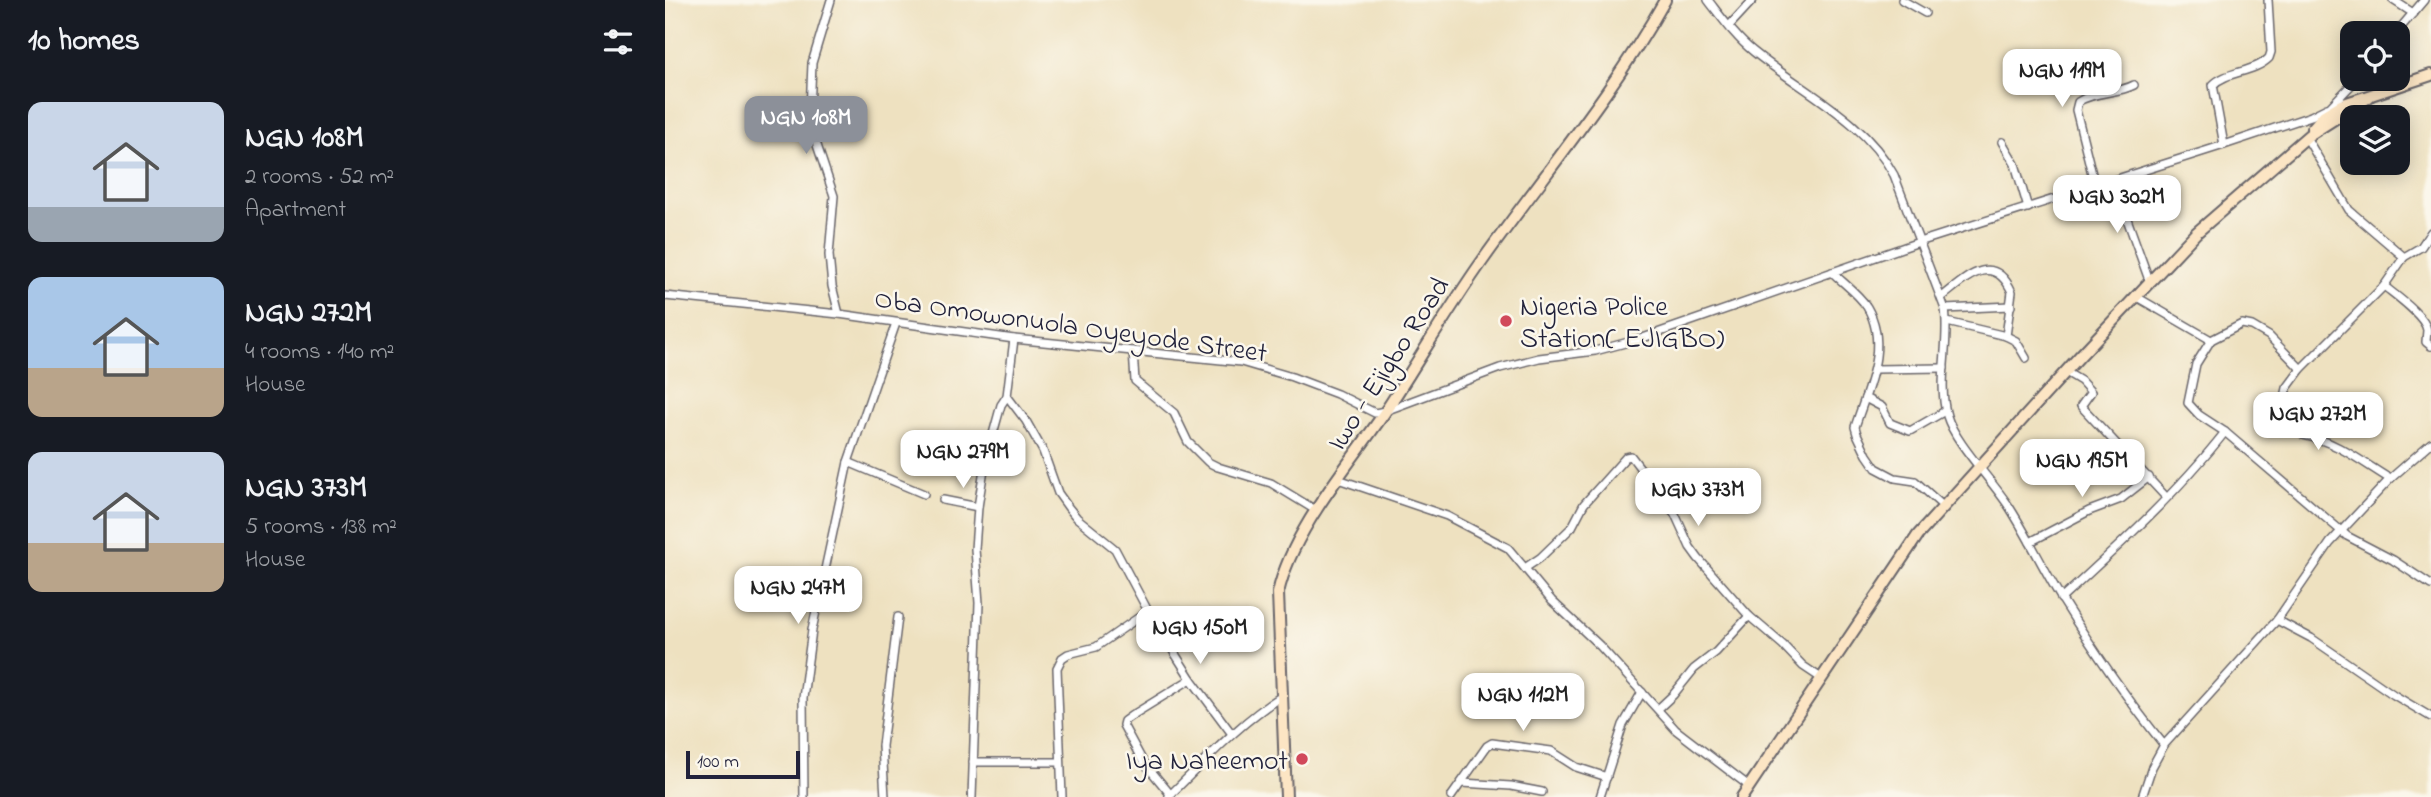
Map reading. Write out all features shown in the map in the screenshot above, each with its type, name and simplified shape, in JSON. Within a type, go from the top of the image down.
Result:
[{"type":"main road","name":"Iwo - Ejigbo Road","points":[[1286,797],[1278,593],[1290,559],[1338,478],[1385,411],[1476,270],[1624,67],[1665,0]]},
{"type":"main road","points":[[2410,79],[2431,75]]},
{"type":"main road","points":[[1742,797],[1905,553],[1979,467],[2149,280],[2196,233],[2308,136],[2378,91]]},
{"type":"main road","points":[[2308,136],[2331,108],[2369,97]]},
{"type":"street","points":[[831,0],[812,63],[810,112],[814,136],[832,186],[834,208],[829,255],[832,286],[839,314]]},
{"type":"street","points":[[1708,0],[1754,52],[1850,122],[1878,150],[1894,175],[1945,309],[1945,411],[1952,426],[2000,493],[2061,598],[2117,684],[2164,745]]},
{"type":"street","points":[[1729,26],[1753,0]]},
{"type":"street","points":[[1902,0],[1925,13]]},
{"type":"street","points":[[2224,145],[2213,85],[2269,58],[2271,52],[2268,0]]},
{"type":"street","points":[[2393,0],[2413,13]]},
{"type":"street","points":[[2406,21],[2424,0]]},
{"type":"street","points":[[2095,186],[2076,110],[2078,102],[2085,97],[2121,91],[2134,85]]},
{"type":"street","points":[[1385,411],[1500,368],[1539,358],[1595,351],[1640,339],[1920,242],[2224,145],[2331,108],[2346,91]]},
{"type":"street","points":[[2308,136],[2344,204],[2404,257]]},
{"type":"street","points":[[2002,142],[2015,164],[2028,208]]},
{"type":"street","points":[[2113,180],[2149,280]]},
{"type":"street","points":[[2390,480],[2330,442],[2303,435],[2298,430],[2285,397],[2287,388],[2301,369],[2384,286],[2404,257],[2421,247],[2431,232]]},
{"type":"street","points":[[1942,297],[1968,276],[1993,270],[2012,292],[2006,336]]},
{"type":"street","points":[[1832,272],[1867,308],[1875,326],[1875,369],[1856,427],[1867,455],[1881,472],[1915,481],[1944,507]]},
{"type":"street","points":[[2384,286],[2406,303],[2423,322],[2427,329],[2426,342],[2431,346]]},
{"type":"street","name":"Oba Omowonuola Oyeyode Street","points":[[665,296],[839,314],[1014,340],[1241,362],[1304,381],[1375,413],[1385,411]]},
{"type":"street","points":[[2135,296],[2211,340]]},
{"type":"street","points":[[1945,309],[2011,306]]},
{"type":"street","points":[[1947,322],[2006,336],[2016,341],[2026,358]]},
{"type":"street","points":[[804,797],[803,698],[806,667],[848,462],[896,323]]},
{"type":"street","points":[[2301,369],[2269,336],[2247,324],[2230,329],[2211,340],[2196,363],[2187,403],[2199,415],[2225,432],[2341,532],[2431,585]]},
{"type":"street","points":[[972,797],[979,603],[975,549],[978,507],[993,434],[1001,405],[1007,396],[1014,340]]},
{"type":"street","points":[[1133,351],[1135,381],[1174,413],[1188,442],[1208,462],[1271,483],[1317,511]]},
{"type":"street","points":[[1875,369],[1944,368]]},
{"type":"street","points":[[2066,372],[2091,392],[2081,407],[2167,497]]},
{"type":"street","points":[[1007,396],[1026,421],[1043,451],[1063,500],[1077,518],[1115,549],[1148,611],[1191,679],[1232,734]]},
{"type":"street","points":[[1865,398],[1882,407],[1891,423],[1910,431],[1945,411]]},
{"type":"street","points":[[2061,598],[2133,533],[2189,475],[2225,432]]},
{"type":"street","points":[[2142,797],[2164,745],[2277,620],[2317,560],[2341,532],[2390,480],[2431,443]]},
{"type":"street","points":[[1525,568],[1540,558],[1572,527],[1584,504],[1626,457],[1631,457],[1675,514],[1698,558],[1749,616],[1803,666],[1821,678]]},
{"type":"street","points":[[848,462],[924,494]]},
{"type":"street","points":[[2030,542],[2089,511],[2121,499],[2149,477]]},
{"type":"street","points":[[1338,478],[1447,516],[1508,548],[1552,601],[1600,646],[1676,730],[1749,786]]},
{"type":"street","points":[[943,500],[978,507]]},
{"type":"street","points":[[1062,797],[1057,668],[1068,654],[1096,647],[1148,611]]},
{"type":"street","points":[[1658,709],[1693,669],[1716,652],[1749,616]]},
{"type":"street","points":[[885,797],[883,746],[898,617]]},
{"type":"street","points":[[2277,620],[2311,638],[2431,717]]},
{"type":"street","points":[[1191,679],[1131,716],[1123,725],[1142,760],[1170,796],[1232,734],[1258,711],[1282,696]]},
{"type":"street","points":[[1600,797],[1623,725],[1642,692]]},
{"type":"street","points":[[1451,797],[1487,746],[1492,743],[1551,751],[1576,767],[1607,777]]},
{"type":"street","points":[[973,762],[1060,762]]},
{"type":"street","points":[[1462,783],[1511,786],[1542,792]]},
{"type":"place","name":"Nigeria Police Station( EJIGBO)","points":[[1506,321]]},
{"type":"place","name":"Iya Naheemot","points":[[1302,759]]}]
